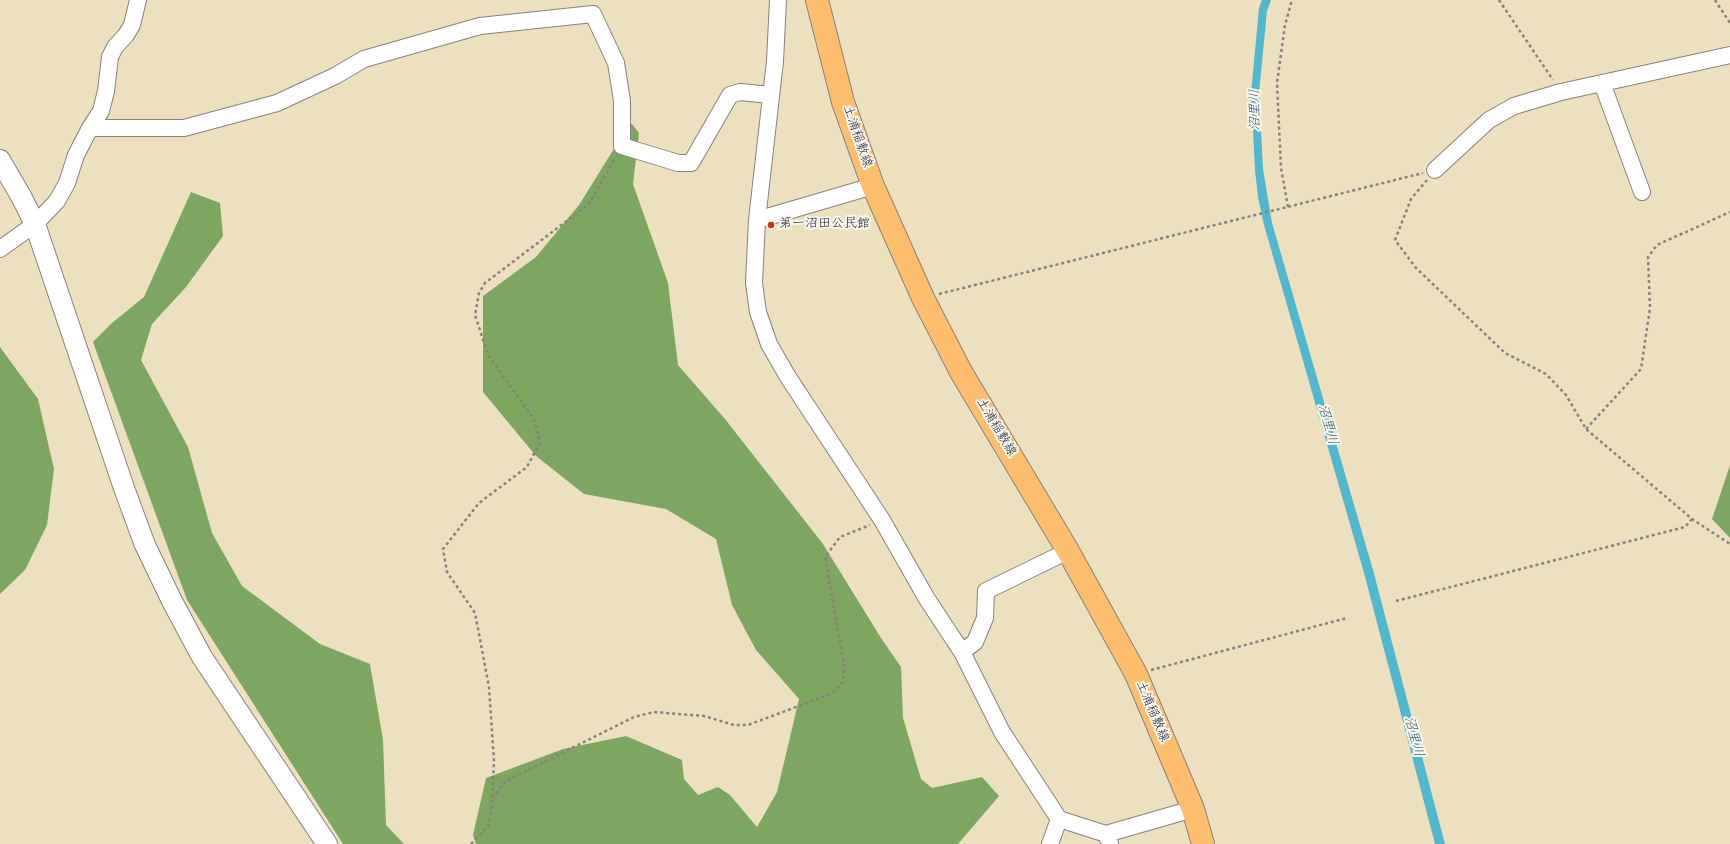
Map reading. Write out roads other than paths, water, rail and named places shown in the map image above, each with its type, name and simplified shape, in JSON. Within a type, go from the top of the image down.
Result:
[{"type":"main road","name":"土浦稲敷線","points":[[817,0],[843,102],[873,186],[923,298],[961,372],[1068,551],[1136,674],[1193,809],[1203,844]]},
{"type":"street","points":[[0,249],[35,224],[57,201],[68,183],[76,155],[101,111],[106,92],[110,57],[115,47],[126,36],[132,25],[138,0]]},
{"type":"street","points":[[778,0],[778,27],[757,220],[754,282],[758,312],[769,344],[788,377],[882,520],[927,599],[962,652],[1002,732],[1059,819],[1108,839],[1193,809]]},
{"type":"street","points":[[90,128],[184,128],[277,103],[335,76],[364,59],[473,28],[590,7],[616,63],[622,101],[622,146],[678,163],[691,163],[730,95],[740,92],[771,95]]},
{"type":"street","points":[[1435,170],[1489,120],[1514,106],[1561,92],[1730,55]]},
{"type":"street","points":[[1602,83],[1642,192]]},
{"type":"street","points":[[0,160],[35,224],[124,488],[145,545],[172,601],[202,657],[327,844]]},
{"type":"street","points":[[757,220],[873,186]]},
{"type":"street","points":[[962,652],[975,642],[985,618],[986,591],[1068,551]]},
{"type":"street","points":[[1050,844],[1059,819]]},
{"type":"water","name":"沼里川","points":[[1262,0],[1271,0],[1267,11],[1259,93],[1263,169],[1272,223],[1373,570],[1445,844],[1435,844],[1364,573],[1264,225],[1258,197],[1255,170],[1251,94],[1259,8]]},
{"type":"place","name":"第一沼田公民館","points":[[771,225]]}]
